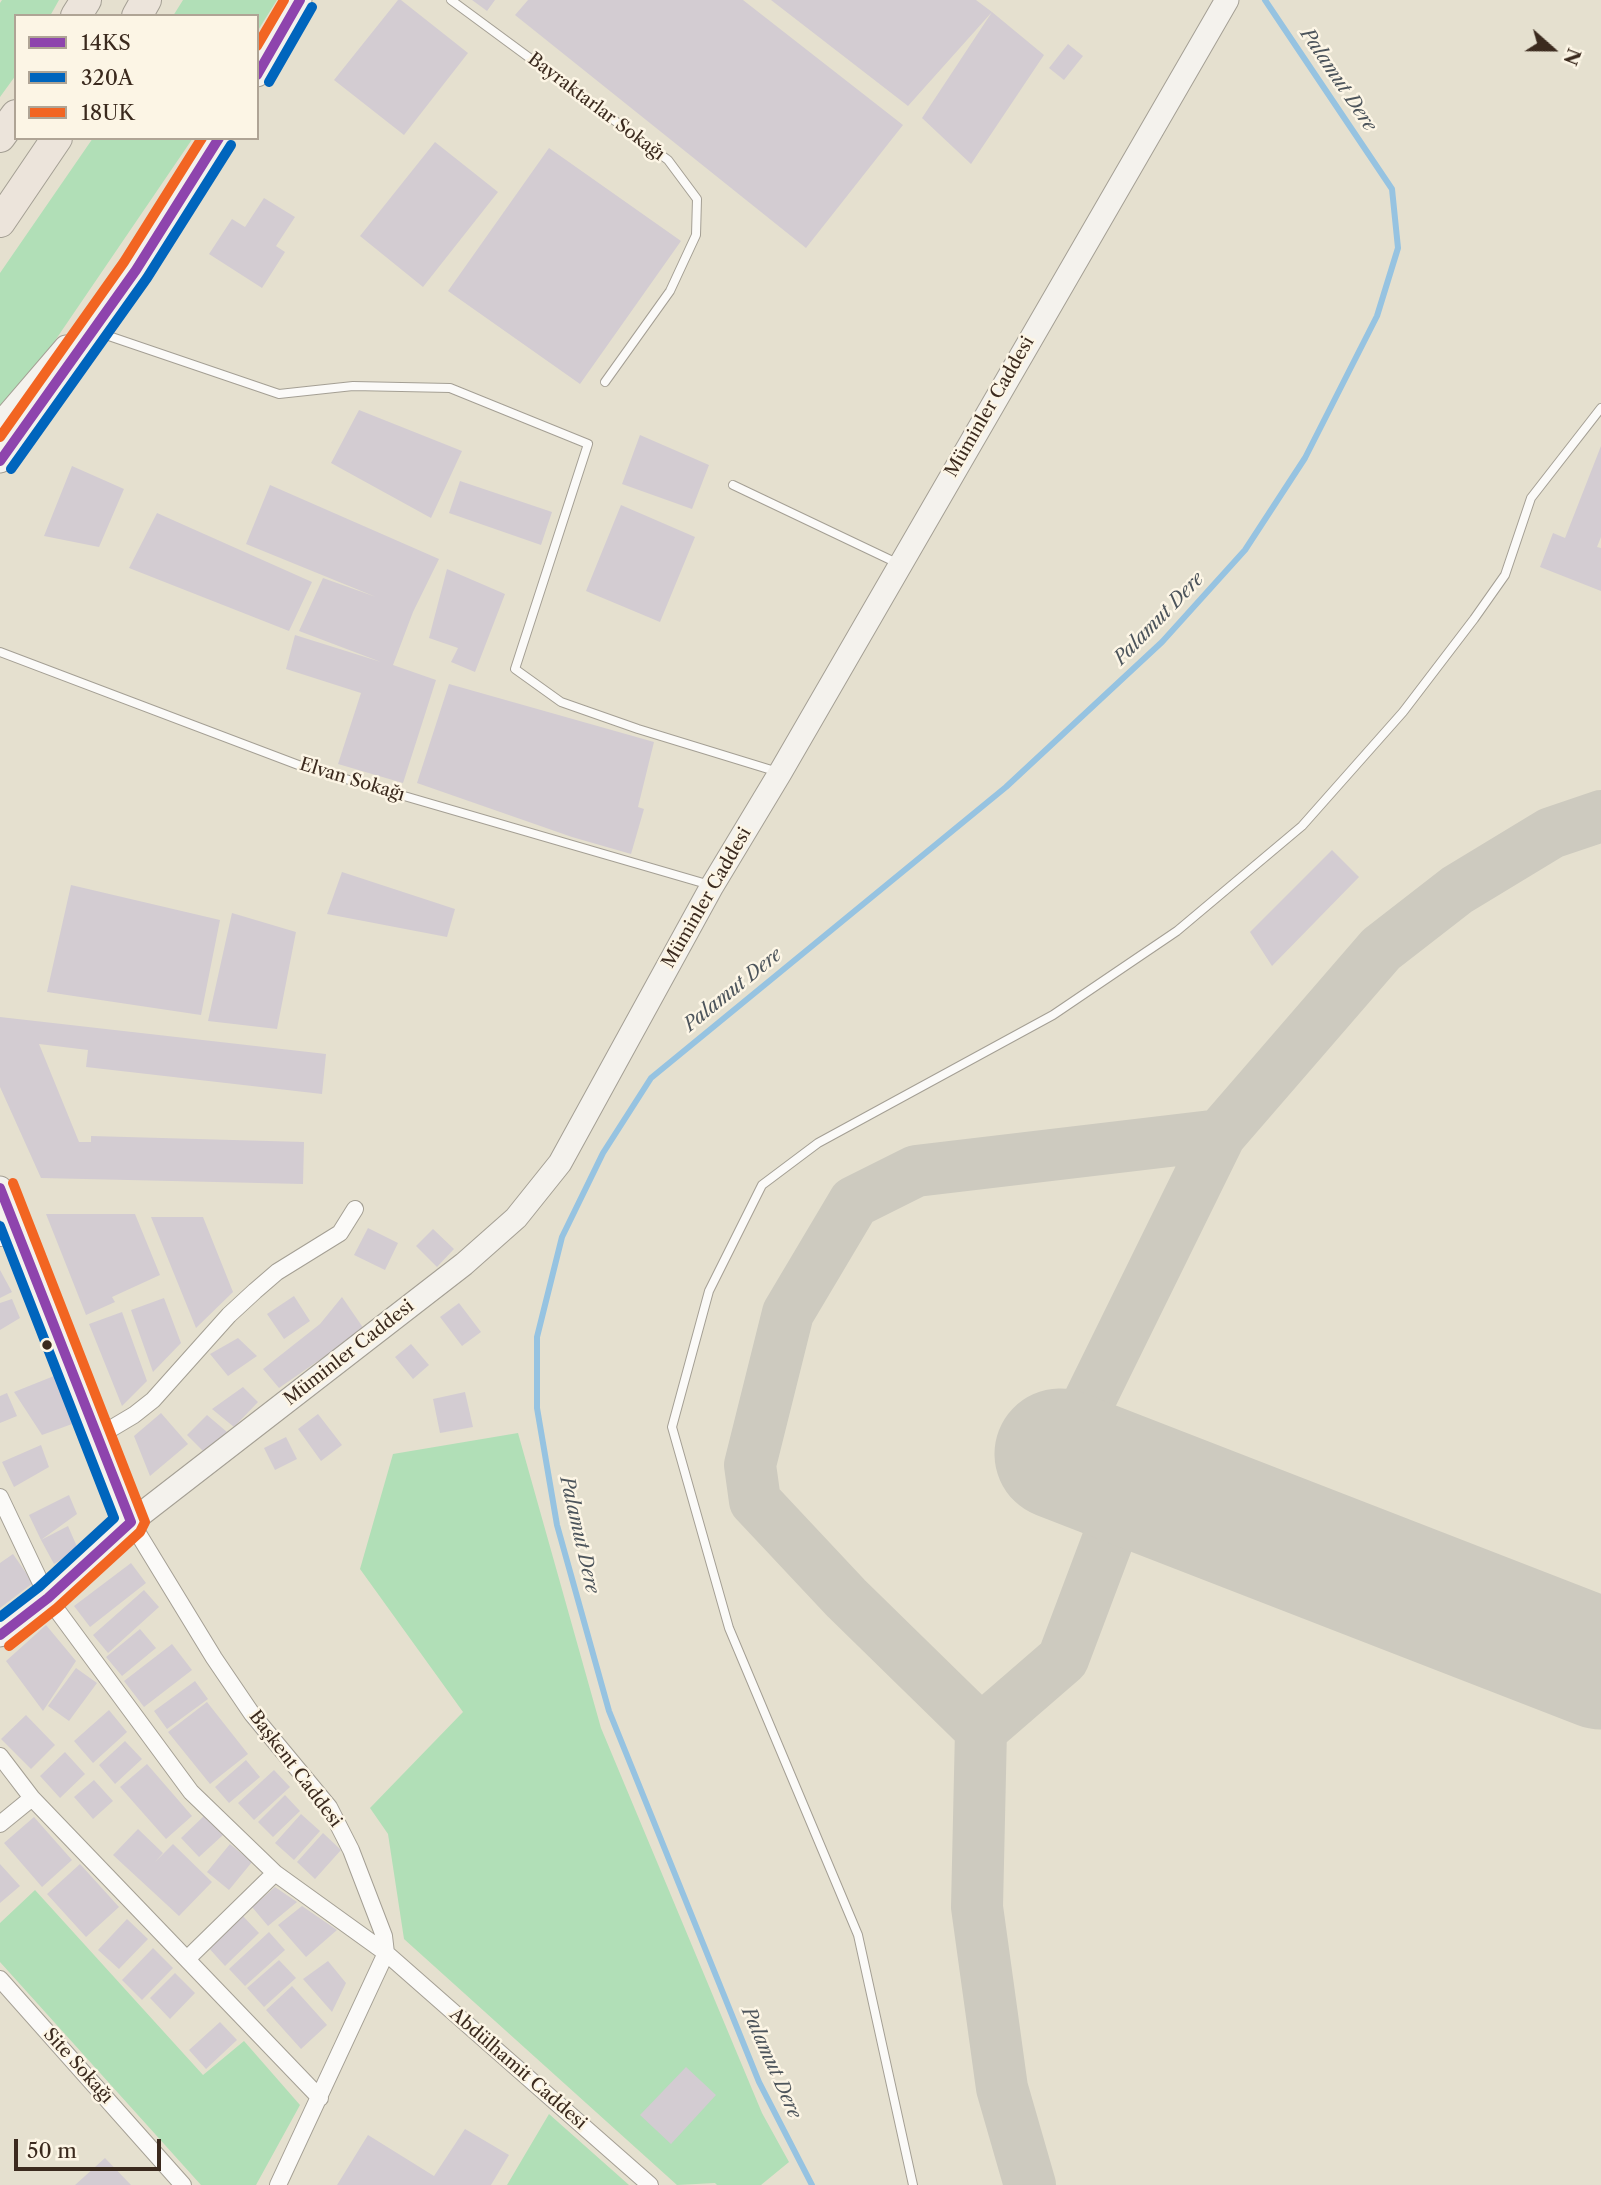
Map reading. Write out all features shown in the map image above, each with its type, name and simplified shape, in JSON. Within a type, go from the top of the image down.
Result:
[{"type":"highway","points":[[0,137],[14,118]]},
{"type":"highway","points":[[0,222],[56,140]]},
{"type":"street","points":[[259,72],[300,0]]},
{"type":"street","name":"Müminler Caddesi","points":[[0,1635],[48,1598],[131,1522],[464,1264],[516,1218],[560,1163],[712,886],[1227,0]]},
{"type":"street","points":[[0,461],[136,270],[218,140]]},
{"type":"street","points":[[0,424],[38,377],[136,270]]},
{"type":"street","points":[[0,1188],[8,1234],[97,1437],[131,1522]]},
{"type":"street","points":[[97,1437],[153,1400],[229,1315],[277,1272],[340,1233],[355,1209]]},
{"type":"street","name":"Abdülhamit Caddesi","points":[[0,1497],[48,1598],[191,1792],[275,1873],[386,1953],[650,2185]]},
{"type":"street","name":"Başkent Caddesi","points":[[131,1522],[221,1669],[253,1714],[329,1807],[341,1827],[380,1921],[386,1953]]},
{"type":"street","points":[[0,1756],[32,1798],[320,2098]]},
{"type":"street","points":[[0,1824],[32,1798]]},
{"type":"street","points":[[187,1959],[275,1873]]},
{"type":"street","points":[[278,2185],[386,1953]]},
{"type":"street","name":"Site Sokağı","points":[[0,1979],[183,2185]]},
{"type":"lane","name":"Bayraktarlar Sokağı","points":[[451,0],[668,160],[697,199],[696,235],[670,291],[605,382]]},
{"type":"lane","points":[[92,331],[279,394],[353,386],[450,388],[588,444],[515,669],[561,702],[780,773]]},
{"type":"lane","points":[[914,2185],[858,1935],[729,1628],[672,1427],[709,1291],[762,1185],[818,1143],[1053,1015],[1177,931],[1302,826],[1403,712],[1474,619],[1505,575],[1531,498],[1601,408]]},
{"type":"lane","points":[[733,485],[900,564]]},
{"type":"lane","name":"Elvan Sokağı","points":[[0,652],[301,765],[712,886]]},
{"type":"green space","points":[[2,0],[59,0],[51,14],[14,14],[14,78],[0,97]]},
{"type":"green space","points":[[183,0],[277,0],[259,29],[259,14],[174,14]]},
{"type":"green space","points":[[92,140],[192,140],[50,348],[0,406],[0,273]]},
{"type":"green space","points":[[518,1433],[601,1728],[762,2113],[789,2162],[761,2185],[677,2185],[404,1939],[388,1834],[370,1808],[463,1712],[360,1569],[393,1454]]},
{"type":"green space","points":[[35,1890],[203,2075],[244,2041],[300,2105],[256,2185],[201,2185],[0,1962],[0,1923]]},
{"type":"green space","points":[[549,2114],[629,2185],[507,2185]]},
{"type":"building","points":[[398,0],[468,53],[404,135],[334,80]]},
{"type":"building","points":[[472,0],[495,0],[487,11]]},
{"type":"building","points":[[528,0],[743,0],[903,125],[806,248],[515,15]]},
{"type":"building","points":[[771,0],[976,0],[992,12],[908,106]]},
{"type":"building","points":[[992,12],[1044,55],[971,164],[922,118]]},
{"type":"building","points":[[1068,44],[1083,56],[1064,80],[1049,68]]},
{"type":"building","points":[[435,142],[498,192],[423,287],[360,236]]},
{"type":"building","points":[[549,148],[681,241],[580,384],[448,291]]},
{"type":"building","points":[[264,198],[295,217],[276,246],[285,252],[262,288],[209,254],[232,219],[245,227]]},
{"type":"building","points":[[359,410],[462,451],[431,518],[331,463]]},
{"type":"building","points":[[640,435],[709,465],[692,509],[622,484]]},
{"type":"building","points":[[1601,446],[1601,537],[1597,547],[1601,548],[1601,591],[1540,567],[1553,533],[1565,538]]},
{"type":"building","points":[[72,466],[124,489],[99,547],[44,536]]},
{"type":"building","points":[[460,481],[552,512],[541,545],[449,513]]},
{"type":"building","points":[[270,485],[439,559],[413,612],[393,665],[436,680],[403,783],[338,764],[361,693],[286,669],[295,635],[381,662],[299,631],[323,578],[376,597],[246,544]]},
{"type":"building","points":[[621,505],[695,537],[660,622],[586,591]]},
{"type":"building","points":[[157,513],[312,582],[289,631],[129,568]]},
{"type":"building","points":[[447,569],[505,594],[475,672],[451,662],[458,648],[429,638]]},
{"type":"building","points":[[449,684],[654,742],[638,807],[644,809],[631,854],[572,837],[417,783]]},
{"type":"building","points":[[1332,850],[1359,877],[1272,966],[1250,932]]},
{"type":"building","points":[[342,872],[455,909],[447,937],[327,914]]},
{"type":"building","points":[[71,885],[220,920],[201,1015],[47,992]]},
{"type":"building","points":[[232,913],[296,932],[277,1029],[208,1021]]},
{"type":"building","points":[[0,1017],[326,1054],[322,1094],[86,1067],[88,1050],[39,1044],[79,1142],[91,1142],[91,1136],[304,1142],[303,1184],[41,1178],[0,1087]]},
{"type":"building","points":[[46,1214],[135,1214],[160,1275],[112,1297],[115,1302],[86,1315]]},
{"type":"building","points":[[151,1217],[203,1217],[233,1292],[196,1328]]},
{"type":"building","points":[[368,1228],[398,1243],[385,1270],[354,1255]]},
{"type":"building","points":[[433,1229],[454,1249],[437,1267],[416,1246]]},
{"type":"building","points":[[0,1270],[12,1292],[0,1298]]},
{"type":"building","points":[[294,1296],[310,1321],[284,1339],[267,1314]]},
{"type":"building","points":[[342,1297],[364,1329],[279,1388],[263,1369],[320,1324]]},
{"type":"building","points":[[164,1298],[181,1343],[153,1372],[131,1310]]},
{"type":"building","points":[[12,1299],[20,1318],[0,1330],[0,1303]]},
{"type":"building","points":[[459,1303],[481,1332],[462,1346],[440,1317]]},
{"type":"building","points":[[122,1312],[147,1381],[122,1406],[89,1324]]},
{"type":"building","points":[[238,1338],[257,1356],[228,1376],[210,1354]]},
{"type":"building","points":[[411,1344],[429,1365],[413,1379],[395,1357]]},
{"type":"building","points":[[54,1376],[72,1424],[42,1435],[14,1392]]},
{"type":"building","points":[[243,1387],[258,1402],[234,1427],[212,1409]]},
{"type":"building","points":[[465,1392],[473,1427],[440,1433],[433,1399]]},
{"type":"building","points":[[7,1393],[17,1416],[0,1423],[0,1396]]},
{"type":"building","points":[[161,1413],[188,1444],[150,1476],[134,1436]]},
{"type":"building","points":[[318,1414],[342,1445],[321,1461],[298,1429]]},
{"type":"building","points":[[207,1415],[227,1432],[205,1453],[187,1435]]},
{"type":"building","points":[[286,1437],[297,1459],[275,1470],[264,1448]]},
{"type":"building","points":[[41,1445],[49,1467],[14,1487],[2,1462]]},
{"type":"building","points":[[69,1495],[77,1514],[41,1540],[29,1515]]},
{"type":"building","points":[[68,1526],[78,1549],[54,1564],[41,1540]]},
{"type":"building","points":[[13,1554],[33,1583],[0,1608],[0,1563]]},
{"type":"building","points":[[131,1563],[146,1583],[90,1627],[74,1606]]},
{"type":"building","points":[[144,1590],[159,1607],[108,1653],[93,1635]]},
{"type":"building","points":[[46,1625],[76,1661],[43,1711],[6,1661]]},
{"type":"building","points":[[140,1629],[156,1648],[122,1676],[106,1657]]},
{"type":"building","points":[[172,1644],[192,1670],[144,1707],[124,1681]]},
{"type":"building","points":[[76,1668],[97,1683],[69,1721],[48,1706]]},
{"type":"building","points":[[195,1681],[208,1699],[167,1729],[154,1711]]},
{"type":"building","points":[[207,1702],[248,1754],[210,1784],[168,1732]]},
{"type":"building","points":[[109,1710],[127,1732],[93,1763],[74,1741]]},
{"type":"building","points":[[26,1715],[55,1745],[31,1769],[1,1739]]},
{"type":"building","points":[[125,1741],[142,1759],[115,1784],[99,1765]]},
{"type":"building","points":[[65,1752],[85,1774],[60,1798],[40,1776]]},
{"type":"building","points":[[246,1760],[260,1777],[229,1803],[215,1787]]},
{"type":"building","points":[[147,1764],[192,1816],[166,1839],[120,1787]]},
{"type":"building","points":[[274,1770],[290,1787],[254,1820],[238,1803]]},
{"type":"building","points":[[94,1780],[113,1801],[93,1819],[74,1797]]},
{"type":"building","points":[[285,1795],[300,1811],[273,1837],[258,1822]]},
{"type":"building","points":[[301,1814],[320,1831],[294,1860],[275,1843]]},
{"type":"building","points":[[205,1815],[223,1835],[199,1857],[181,1838]]},
{"type":"building","points":[[34,1817],[72,1860],[42,1887],[4,1843]]},
{"type":"building","points":[[138,1829],[163,1853],[155,1862],[173,1844],[212,1882],[179,1916],[113,1855]]},
{"type":"building","points":[[323,1833],[341,1850],[315,1879],[297,1862]]},
{"type":"building","points":[[230,1844],[252,1862],[229,1890],[207,1872]]},
{"type":"building","points":[[0,1864],[20,1886],[0,1903]]},
{"type":"building","points":[[80,1864],[119,1907],[86,1937],[47,1894]]},
{"type":"building","points":[[275,1887],[297,1902],[268,1926],[252,1907]]},
{"type":"building","points":[[302,1906],[337,1930],[306,1957],[278,1925]]},
{"type":"building","points":[[241,1914],[259,1933],[225,1966],[207,1946]]},
{"type":"building","points":[[127,1919],[148,1939],[119,1969],[98,1950]]},
{"type":"building","points":[[269,1932],[285,1950],[245,1986],[229,1969]]},
{"type":"building","points":[[153,1948],[173,1968],[142,2000],[122,1980]]},
{"type":"building","points":[[279,1960],[296,1978],[264,2007],[247,1988]]},
{"type":"building","points":[[328,1961],[346,1983],[332,2012],[303,1979]]},
{"type":"building","points":[[175,1973],[195,1993],[170,2019],[150,1998]]},
{"type":"building","points":[[292,1986],[327,2025],[301,2049],[266,2010]]},
{"type":"building","points":[[220,2022],[237,2040],[206,2069],[189,2050]]},
{"type":"building","points":[[686,2067],[716,2095],[671,2144],[640,2115]]},
{"type":"building","points":[[465,2129],[509,2155],[491,2185],[337,2185],[368,2135],[434,2176]]},
{"type":"building","points":[[105,2158],[131,2185],[75,2185]]},
{"type":"waterway","name":"Palamut Dere","points":[[812,2185],[759,2082],[609,1711],[557,1525],[537,1408],[537,1337],[562,1237],[603,1153],[651,1078],[1006,787],[1162,642],[1245,550],[1305,458],[1377,316],[1398,248],[1392,189],[1265,0]]},
{"type":"taxiway","points":[[1220,1135],[1381,949],[1457,890],[1551,833],[1601,816]]},
{"type":"taxiway","points":[[1030,2185],[1002,2088],[977,1907],[981,1730],[846,1598],[755,1501],[750,1465],[788,1313],[854,1202],[916,1171],[1220,1135],[1070,1440]]},
{"type":"taxiway","points":[[981,1730],[1063,1659],[1118,1513]]},
{"type":"runway","points":[[1060,1454],[1601,1664]]},
{"type":"transit line","name":"18UK","points":[[259,43],[284,0]]},
{"type":"transit line","name":"14KS","points":[[259,72],[300,0]]},
{"type":"transit line","name":"320A","points":[[269,82],[312,7]]},
{"type":"transit line","name":"18UK","points":[[0,437],[124,262],[201,140]]},
{"type":"transit line","name":"14KS","points":[[0,461],[136,270],[218,140]]},
{"type":"transit line","name":"320A","points":[[11,469],[147,278],[231,145]]},
{"type":"transit line","name":"18UK","points":[[9,1646],[57,1608],[140,1532],[145,1522],[13,1183]]},
{"type":"transit line","name":"14KS","points":[[0,1188],[131,1522],[48,1598],[0,1635]]},
{"type":"transit line","name":"320A","points":[[0,1226],[114,1518],[39,1587],[0,1617]]}]
